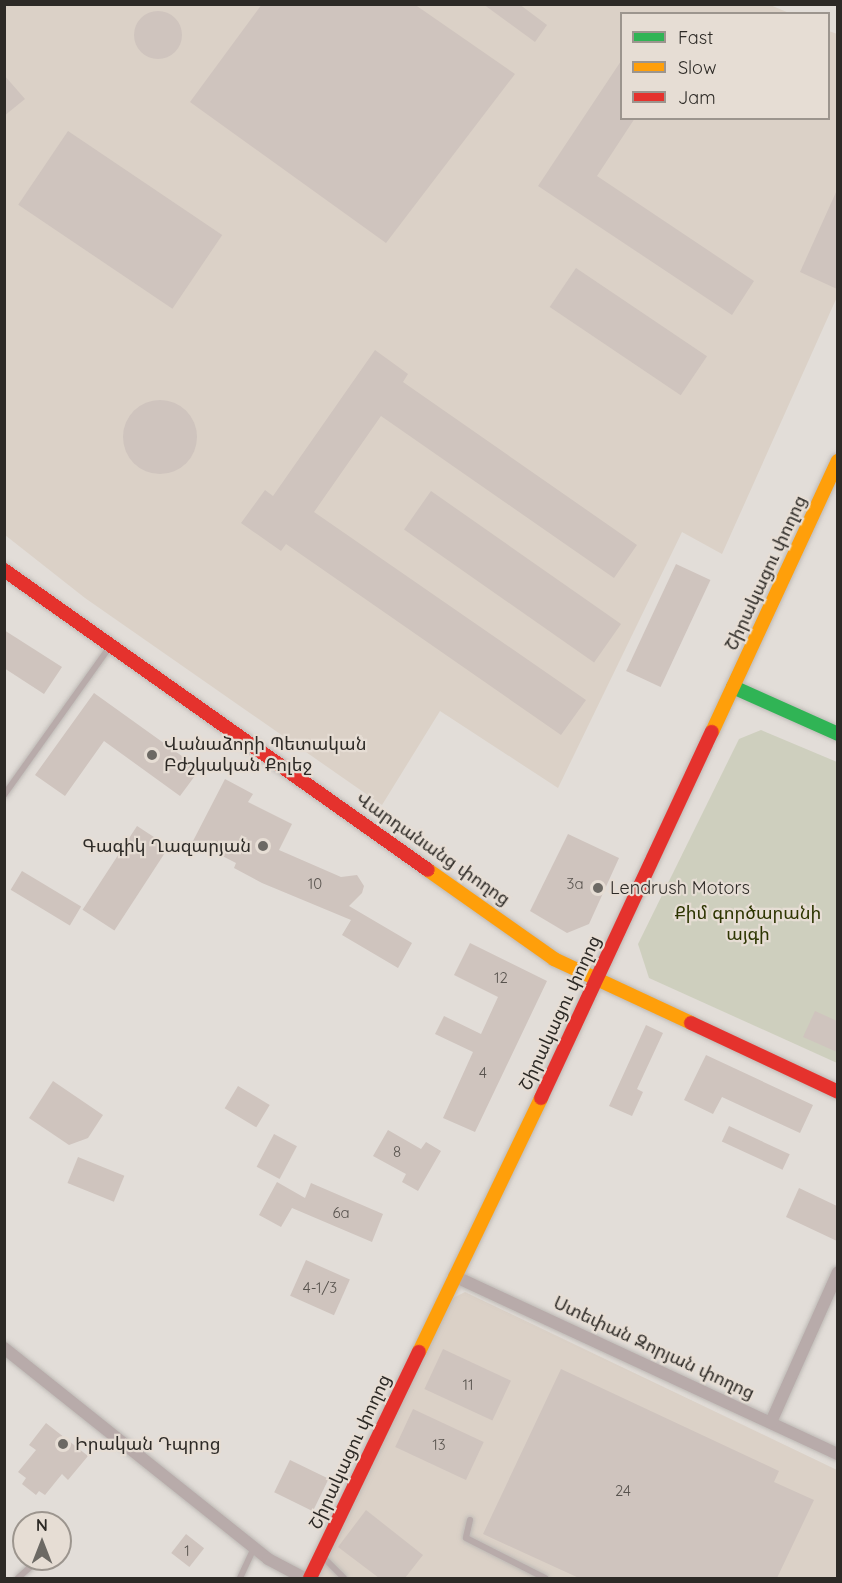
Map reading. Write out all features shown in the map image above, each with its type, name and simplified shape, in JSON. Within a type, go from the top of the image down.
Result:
[{"type":"street","name":"Շիրակացու փողոց","points":[[310,1578],[598,980],[837,461]]},
{"type":"street","name":"Վարդանանց փողոց","points":[[4,570],[554,958],[837,1092]]},
{"type":"street","points":[[733,687],[837,734]]},
{"type":"street","points":[[771,1422],[837,1272]]},
{"type":"street","name":"Ստեփան Զորյան փողոց","points":[[454,1276],[837,1454]]},
{"type":"street","points":[[4,1348],[254,1548],[304,1578]]},
{"type":"lane","points":[[4,795],[111,645]]},
{"type":"lane","points":[[470,1520],[466,1538],[545,1578]]},
{"type":"lane","points":[[240,1578],[254,1548]]},
{"type":"lane","points":[[321,1555],[344,1578]]},
{"type":"shaded area","points":[[768,4],[787,12],[620,12],[620,120],[830,120],[830,31],[837,34],[837,297],[722,554],[682,532],[558,788],[440,711],[382,805],[85,598],[5,535],[4,5]]},
{"type":"shaded area","points":[[465,1292],[837,1470],[837,1578],[314,1578],[449,1300]]},
{"type":"green space","name":"Քիմ գործարանի այգի","points":[[761,730],[837,762],[837,1063],[649,978],[638,944],[739,739]]},
{"type":"building","points":[[262,4],[414,4],[515,74],[386,243],[190,102]]},
{"type":"building","points":[[483,4],[519,4],[547,25],[535,42]]},
{"type":"building","points":[[158,11],[175,18],[182,35],[175,52],[158,59],[141,52],[134,35],[141,18]]},
{"type":"building","points":[[620,63],[620,120],[634,120],[597,176],[754,281],[732,315],[538,186]]},
{"type":"building","points":[[4,75],[25,99],[4,116]]},
{"type":"building","points":[[68,131],[222,235],[172,309],[18,205]]},
{"type":"building","points":[[837,190],[837,289],[800,272]]},
{"type":"building","points":[[576,268],[707,356],[681,395],[550,307]]},
{"type":"building","points":[[375,350],[408,374],[403,382],[637,545],[614,578],[381,416],[314,512],[586,700],[561,735],[286,544],[281,551],[241,523],[265,490],[273,496]]},
{"type":"building","points":[[160,400],[174,403],[186,411],[194,423],[197,437],[194,451],[186,463],[174,471],[160,474],[146,471],[134,463],[126,451],[123,437],[126,423],[134,411],[146,403]]},
{"type":"building","points":[[431,491],[621,624],[594,663],[404,530]]},
{"type":"building","points":[[676,564],[710,580],[661,687],[626,671]]},
{"type":"building","points":[[4,630],[62,667],[44,694],[4,668]]},
{"type":"building","name":"Վանաձորի Պետական Բժշկական Քոլեջ","points":[[94,693],[200,769],[180,796],[104,741],[65,796],[35,775]]},
{"type":"building","points":[[225,779],[253,794],[248,802],[292,824],[279,850],[341,877],[357,875],[364,886],[362,893],[349,906],[412,943],[398,968],[342,935],[351,920],[262,883],[234,868],[236,863],[193,841]]},
{"type":"building","points":[[137,826],[169,847],[114,931],[83,910]]},
{"type":"building","points":[[568,834],[619,858],[589,924],[567,933],[530,911]]},
{"type":"building","points":[[22,871],[81,907],[70,925],[11,890]]},
{"type":"building","points":[[470,943],[547,981],[475,1132],[443,1118],[473,1052],[435,1034],[444,1016],[481,1034],[498,997],[454,975]]},
{"type":"building","points":[[815,1011],[837,1021],[837,1052],[803,1037]]},
{"type":"building","points":[[646,1025],[663,1033],[637,1089],[643,1092],[632,1116],[609,1106]]},
{"type":"building","points":[[706,1055],[813,1105],[800,1133],[722,1097],[713,1114],[684,1100]]},
{"type":"building","points":[[53,1081],[103,1115],[88,1138],[69,1145],[29,1118]]},
{"type":"building","points":[[238,1086],[270,1105],[256,1127],[225,1108]]},
{"type":"building","points":[[729,1126],[790,1154],[783,1170],[722,1141]]},
{"type":"building","points":[[388,1130],[421,1149],[426,1142],[441,1151],[418,1191],[402,1182],[406,1174],[373,1156]]},
{"type":"building","points":[[274,1134],[297,1146],[280,1179],[257,1167]]},
{"type":"building","points":[[78,1157],[124,1176],[114,1202],[68,1183]]},
{"type":"building","points":[[277,1182],[305,1198],[311,1183],[383,1214],[372,1242],[292,1208],[281,1227],[259,1215]]},
{"type":"building","points":[[799,1188],[837,1206],[837,1241],[786,1217]]},
{"type":"building","points":[[306,1260],[350,1280],[334,1315],[290,1296]]},
{"type":"building","points":[[443,1349],[511,1381],[492,1421],[424,1389]]},
{"type":"building","points":[[561,1369],[779,1471],[774,1482],[814,1500],[777,1578],[579,1578],[483,1534]]},
{"type":"building","points":[[413,1409],[484,1442],[466,1480],[395,1447]]},
{"type":"building","points":[[46,1423],[88,1456],[68,1480],[62,1474],[45,1495],[39,1491],[36,1495],[22,1484],[26,1478],[18,1472],[36,1450],[29,1445]]},
{"type":"building","points":[[290,1460],[329,1479],[313,1511],[274,1492]]},
{"type":"building","points":[[366,1510],[423,1555],[405,1578],[379,1578],[338,1547]]},
{"type":"building","points":[[186,1534],[204,1548],[189,1567],[171,1553]]},
{"type":"traffic: fast","points":[[733,687],[838,734]]},
{"type":"traffic: slow","points":[[712,732],[838,461]]},
{"type":"traffic: slow","points":[[428,870],[554,959],[691,1023]]},
{"type":"traffic: slow","points":[[419,1352],[541,1098]]},
{"type":"traffic: jam","points":[[4,570],[428,870]]},
{"type":"traffic: jam","points":[[541,1098],[712,732]]},
{"type":"traffic: jam","points":[[691,1023],[838,1092]]},
{"type":"traffic: jam","points":[[310,1578],[419,1352]]},
{"type":"place","name":"Վանաձորի Պետական Բժշկական Քոլեջ","points":[[152,755]]},
{"type":"place","name":"Գագիկ Ղազարյան","points":[[263,846]]},
{"type":"place","name":"Lendrush Motors","points":[[598,888]]},
{"type":"place","name":"Իրական Դպրոց","points":[[63,1444]]}]
